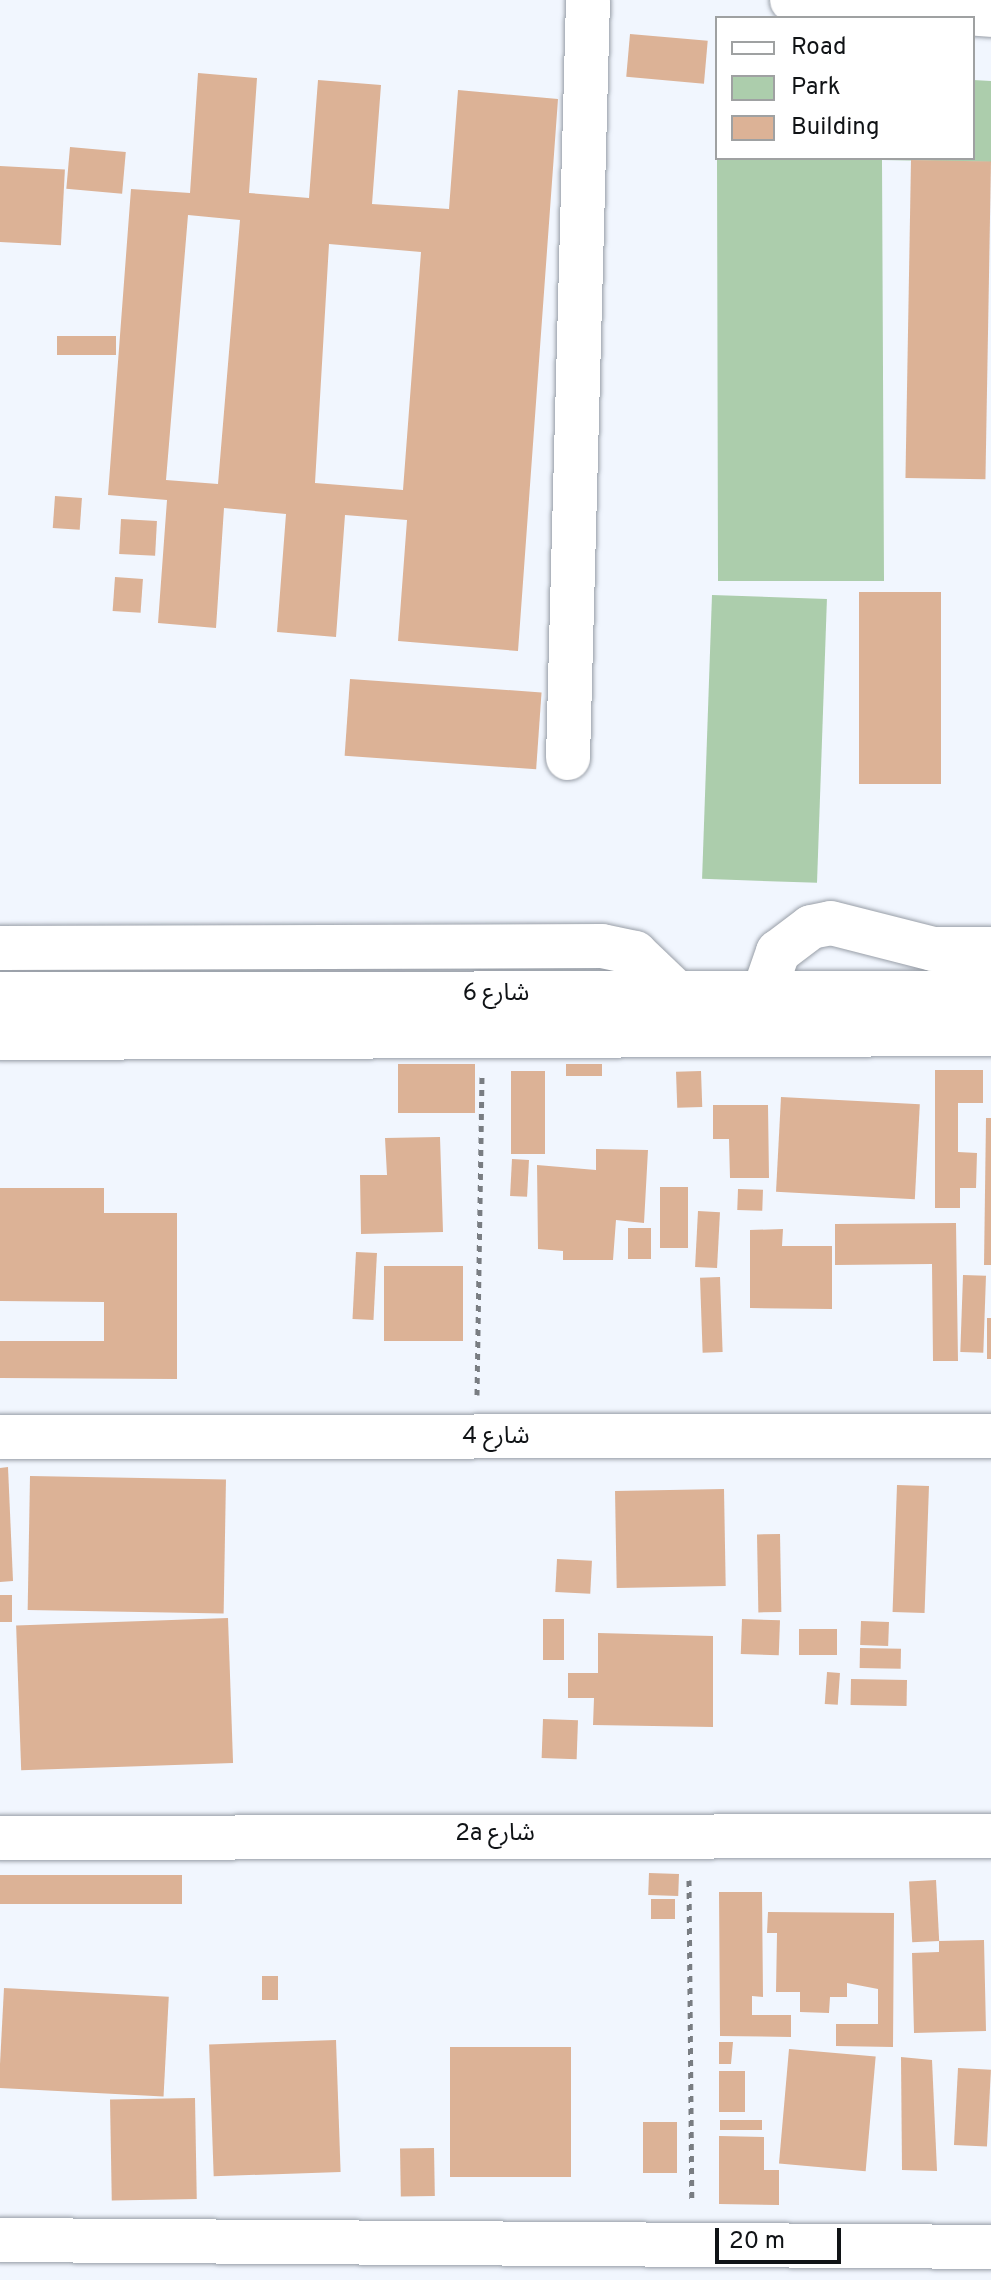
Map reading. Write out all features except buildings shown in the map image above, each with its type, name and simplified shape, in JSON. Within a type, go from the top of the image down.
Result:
[{"type":"street","points":[[568,758],[588,0]]},
{"type":"street","points":[[792,0],[991,15]]},
{"type":"street","points":[[763,995],[778,952],[793,938],[821,925],[852,925],[933,949],[991,949]]},
{"type":"street","points":[[0,948],[602,946],[635,953],[680,996]]},
{"type":"street","name":"شارع 6","points":[[0,994],[680,996],[991,993]]},
{"type":"street","points":[[0,1038],[991,1034]]},
{"type":"street","name":"شارع 4","points":[[0,1437],[477,1439],[991,1436]]},
{"type":"street","name":"2a شارع","points":[[0,1838],[991,1836]]},
{"type":"street","points":[[0,2240],[991,2247]]},
{"type":"path","points":[[477,1439],[482,1036]]},
{"type":"path","points":[[688,1835],[693,2243]]},
{"type":"green space","points":[[975,80],[991,81],[991,162],[882,160],[975,160]]},
{"type":"green space","points":[[717,160],[882,160],[884,581],[718,581]]},
{"type":"green space","points":[[712,595],[827,599],[817,883],[702,879]]}]
